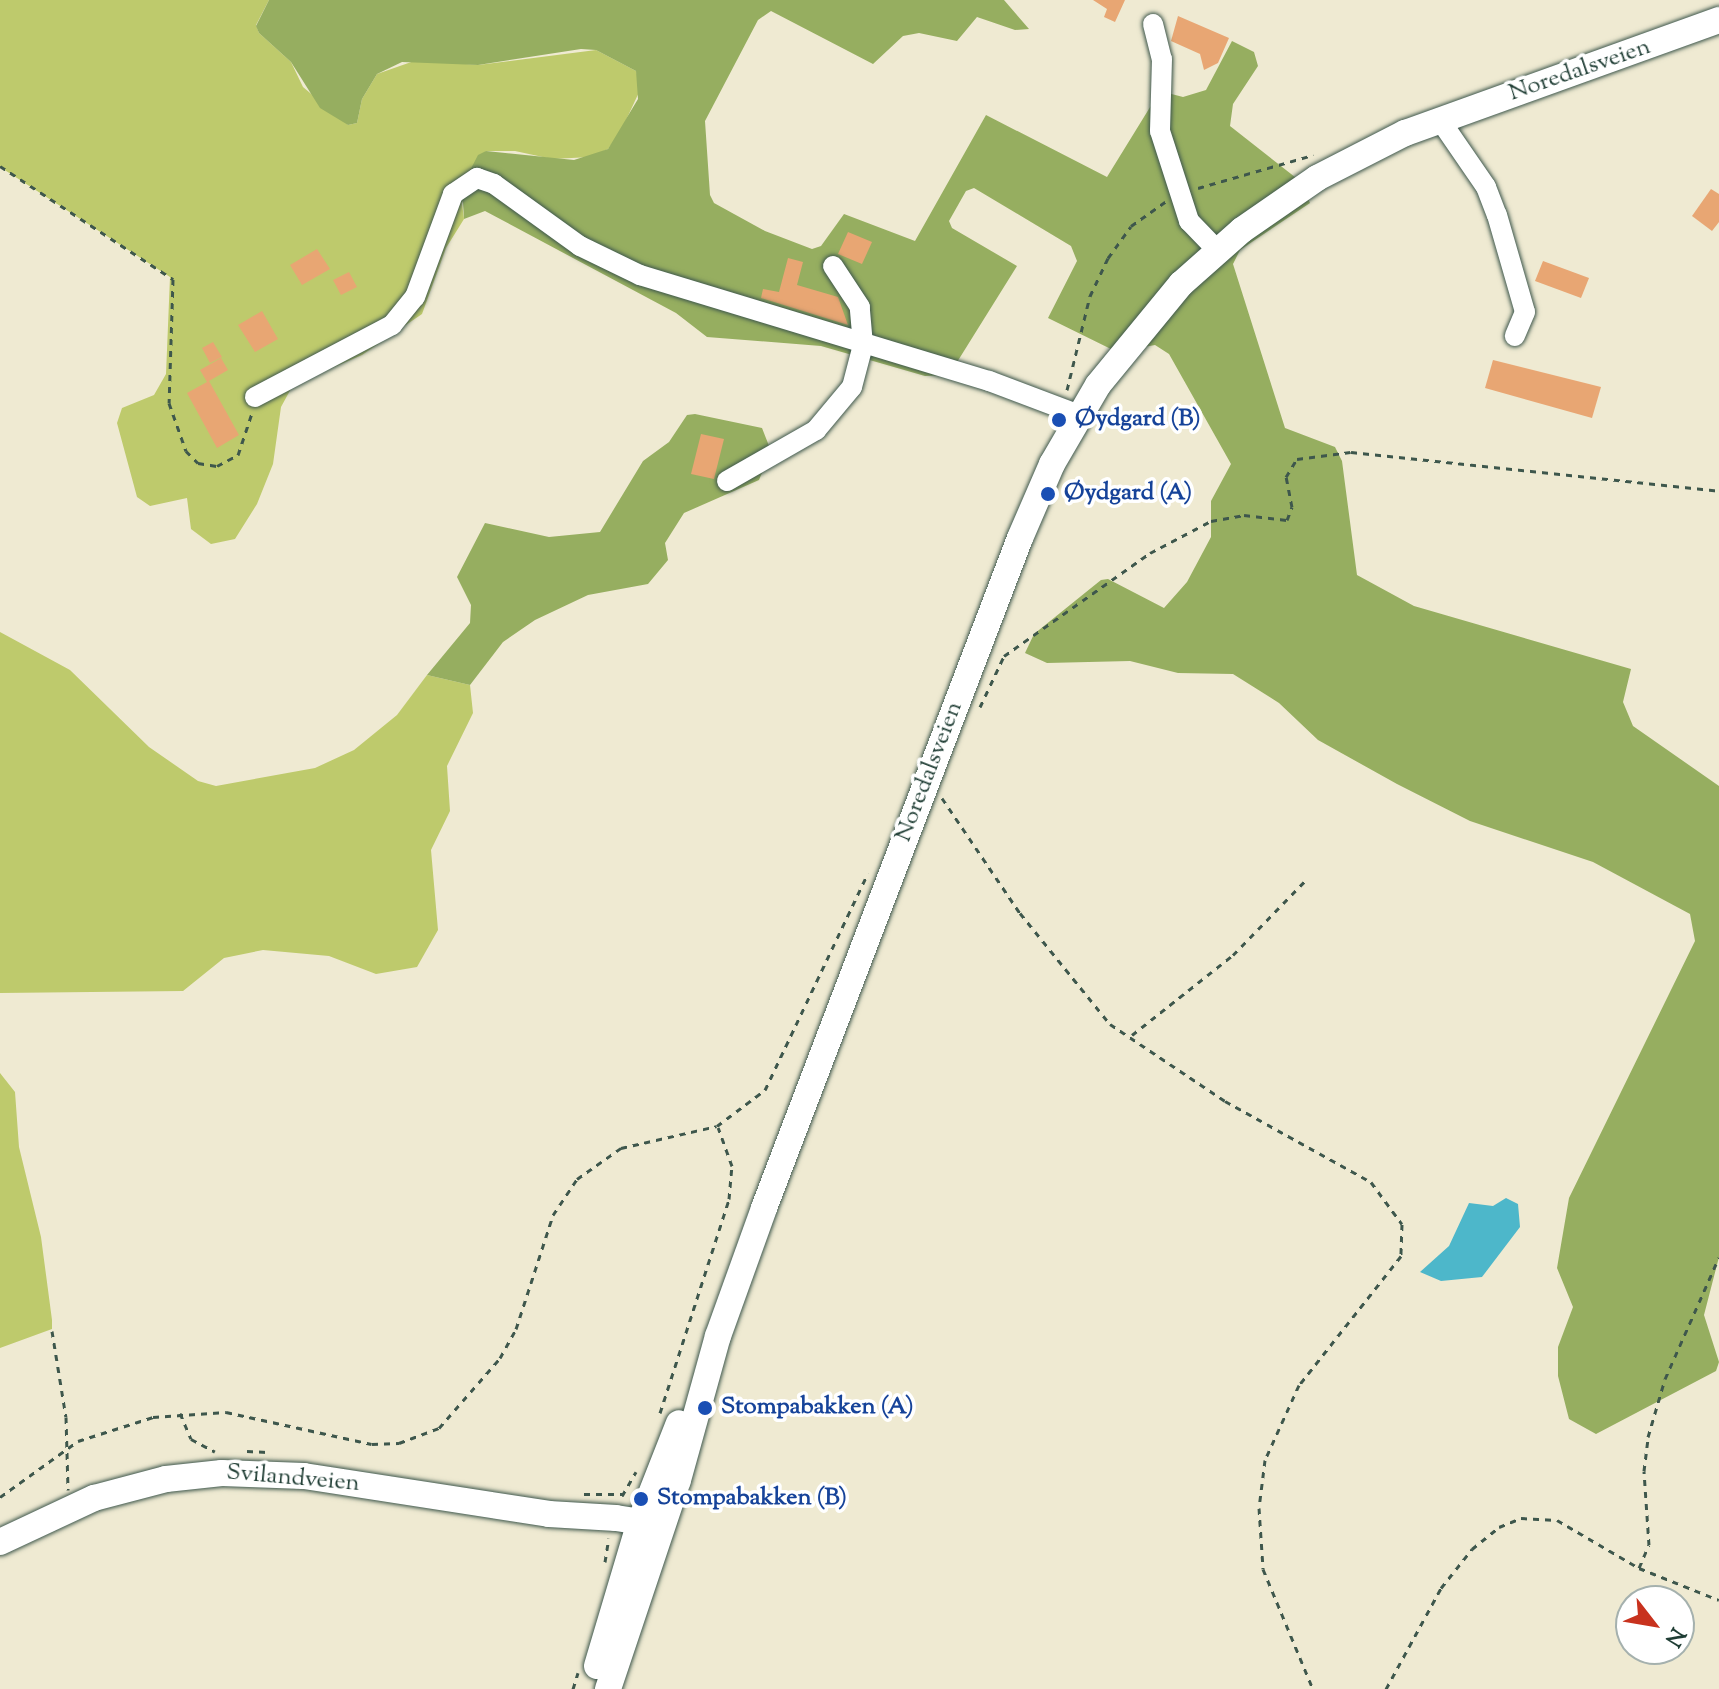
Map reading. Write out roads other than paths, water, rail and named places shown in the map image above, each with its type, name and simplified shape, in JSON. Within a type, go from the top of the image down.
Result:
[{"type":"main road","name":"Noredalsveien","points":[[590,1689],[643,1536],[1068,410],[1145,322],[1217,250],[1317,178],[1440,120],[1719,20]]},
{"type":"main road","name":"Svilandveien","points":[[0,1542],[73,1506],[177,1478],[269,1473],[549,1514],[643,1536]]},
{"type":"main road","name":"Noredalsveien","points":[[608,1689],[643,1536]]},
{"type":"lane","points":[[1153,24],[1162,59],[1160,131],[1189,221],[1217,250]]},
{"type":"lane","points":[[1440,120],[1486,187],[1497,215],[1525,312],[1515,336]]},
{"type":"lane","points":[[255,397],[310,372],[392,325],[415,297],[453,194],[477,178],[494,184],[580,246],[640,275],[1068,410]]},
{"type":"lane","points":[[727,481],[834,414],[852,387],[863,345],[860,307],[833,266]]},
{"type":"water","points":[[1506,1198],[1518,1204],[1520,1227],[1482,1277],[1441,1281],[1420,1272],[1449,1246],[1469,1203],[1493,1206]]},
{"type":"place","name":"Øydgard (B)","points":[[1059,420]]},
{"type":"place","name":"Øydgard (A)","points":[[1048,494]]},
{"type":"place","name":"Stompabakken (A)","points":[[705,1408]]},
{"type":"place","name":"Stompabakken (B)","points":[[641,1499]]}]
